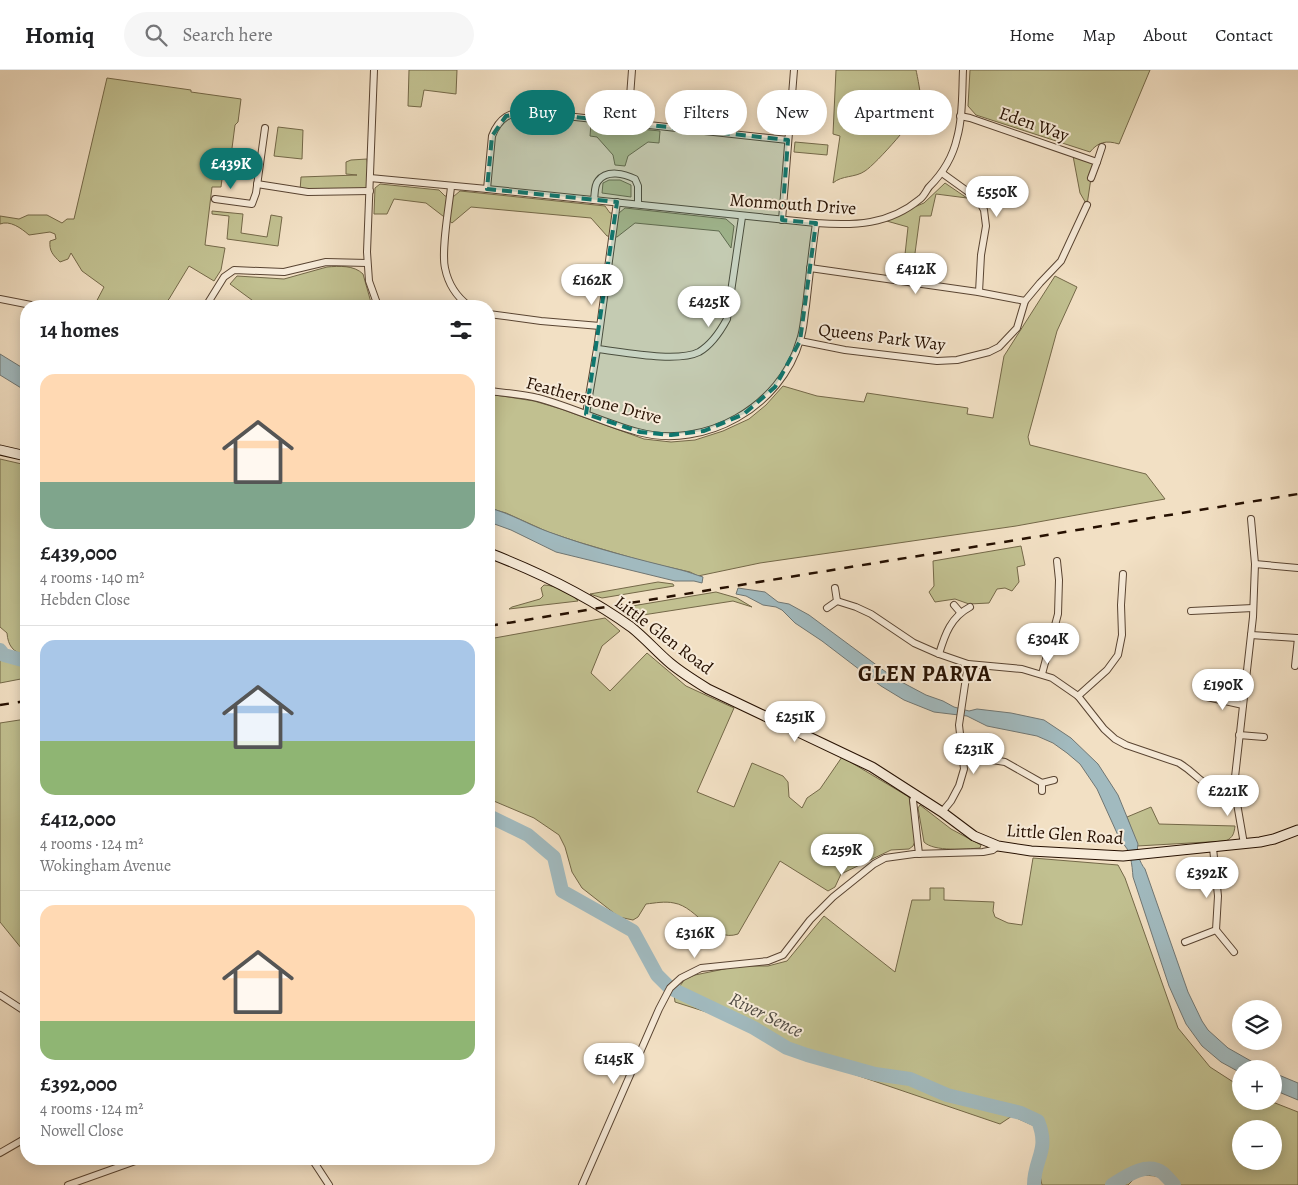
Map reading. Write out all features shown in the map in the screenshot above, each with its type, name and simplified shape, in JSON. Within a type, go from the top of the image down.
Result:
[{"type":"main road","points":[[0,450],[20,455]]},
{"type":"main road","name":"Little Glen Road","points":[[495,557],[555,582],[599,606],[632,628],[688,677],[708,689],[872,767],[942,812],[974,836],[998,846],[1031,851],[1123,856],[1244,844],[1274,838],[1298,830]]},
{"type":"street","points":[[374,70],[367,263],[369,281],[376,300]]},
{"type":"street","points":[[630,90],[632,70]]},
{"type":"street","points":[[782,220],[794,70]]},
{"type":"street","name":"Monmouth Drive","points":[[370,178],[852,226],[883,220],[909,208],[923,197],[924,192],[942,173],[957,140],[963,70]]},
{"type":"street","points":[[487,189],[492,136],[495,128],[506,116],[514,113],[528,112],[585,118]]},
{"type":"street","name":"Eden Way","points":[[960,116],[1097,162]]},
{"type":"street","points":[[655,126],[788,140]]},
{"type":"street","points":[[215,199],[252,204],[257,184],[265,128]]},
{"type":"street","points":[[1092,178],[1102,147]]},
{"type":"street","points":[[942,173],[978,199],[984,210],[986,226],[981,255],[979,292]]},
{"type":"street","points":[[594,200],[598,181],[604,176],[619,174],[635,179],[638,186],[638,204]]},
{"type":"street","points":[[257,184],[308,192],[370,191]]},
{"type":"street","points":[[451,187],[444,267],[450,284],[461,300]]},
{"type":"street","points":[[586,414],[589,406],[616,202]]},
{"type":"street","name":"Queens Park Way","points":[[800,341],[845,350],[937,361],[957,360],[981,355],[999,347],[1017,328],[1026,302],[1040,283],[1061,261],[1087,205]]},
{"type":"street","points":[[597,349],[674,357],[692,354],[705,348],[722,329],[726,319],[742,216]]},
{"type":"street","name":"Featherstone Drive","points":[[495,392],[536,398],[623,427],[656,435],[687,434],[714,428],[744,414],[762,401],[781,379],[800,341],[816,223]]},
{"type":"street","points":[[210,300],[224,277],[234,270],[284,272],[326,262],[367,263]]},
{"type":"street","points":[[810,268],[979,292],[1026,302]]},
{"type":"street","points":[[0,299],[20,303]]},
{"type":"street","points":[[495,315],[541,322],[600,326]]},
{"type":"street","points":[[1244,844],[1234,786],[1251,635],[1256,564],[1251,519]]},
{"type":"street","points":[[1042,674],[1058,614],[1057,561]]},
{"type":"street","points":[[1256,564],[1298,568]]},
{"type":"street","points":[[1078,696],[1107,670],[1118,655],[1122,635],[1123,574]]},
{"type":"street","points":[[835,588],[837,601]]},
{"type":"street","points":[[837,601],[871,614],[914,643],[938,654],[968,664],[1011,667],[1042,674],[1062,684],[1078,696],[1104,729],[1120,742],[1179,763],[1202,782],[1210,786],[1234,786]]},
{"type":"street","points":[[828,608],[837,601]]},
{"type":"street","points":[[954,604],[960,612]]},
{"type":"street","points":[[938,654],[945,633],[960,612],[970,607]]},
{"type":"street","points":[[1192,611],[1253,608]]},
{"type":"street","points":[[1251,635],[1298,638],[1295,666]]},
{"type":"street","points":[[942,812],[951,801],[959,786],[964,769],[960,725],[961,704],[968,664]]},
{"type":"street","points":[[1207,697],[1243,704]]},
{"type":"street","points":[[1239,735],[1264,737]]},
{"type":"street","points":[[964,758],[1005,762],[1042,783],[1054,780]]},
{"type":"street","points":[[1042,783],[1042,791]]},
{"type":"street","points":[[915,795],[913,800],[919,854]]},
{"type":"street","points":[[582,1185],[651,1026],[670,988],[681,978],[701,968],[768,961],[783,954],[810,920],[832,897],[874,864],[885,858],[919,854],[983,852],[993,850],[998,846]]},
{"type":"street","points":[[1213,848],[1218,896],[1216,930],[1234,952]]},
{"type":"street","points":[[1184,942],[1216,930]]},
{"type":"street","points":[[0,995],[20,1008]]},
{"type":"street","points":[[0,1153],[20,1141]]},
{"type":"street","points":[[68,1185],[123,1165]]},
{"type":"street","points":[[316,1165],[329,1185]]},
{"type":"highlighted area","points":[[529,112],[788,140],[782,220],[816,223],[800,341],[775,387],[744,414],[704,431],[671,435],[640,432],[586,414],[617,202],[487,189],[492,136],[506,116]]},
{"type":"shaded area","points":[[409,70],[457,70],[456,94],[424,90],[421,107],[408,106]]},
{"type":"shaded area","points":[[836,70],[916,70],[919,90],[837,90],[837,135],[900,135],[865,171],[833,183],[840,136],[833,134]]},
{"type":"shaded area","points":[[970,70],[1150,70],[1119,144],[1103,143],[1096,146],[1090,152],[976,115],[968,106]]},
{"type":"shaded area","points":[[107,78],[241,99],[231,156],[225,155],[221,187],[212,187],[205,245],[225,248],[221,270],[214,281],[189,266],[168,300],[97,300],[104,287],[82,271],[71,253],[68,259],[60,262],[55,257],[51,250],[50,241],[56,239],[55,234],[50,232],[29,235],[19,227],[8,223],[0,224],[0,216],[19,219],[28,215],[47,215],[62,223],[67,219],[74,219]]},
{"type":"shaded area","points":[[278,127],[303,130],[302,159],[274,156]]},
{"type":"shaded area","points":[[655,130],[660,131],[659,143],[648,142],[628,156],[625,166],[615,165],[613,155],[597,137],[590,136],[655,135]]},
{"type":"shaded area","points":[[795,142],[828,145],[827,155],[794,152]]},
{"type":"shaded area","points":[[1073,156],[1097,162],[1091,178],[1087,205],[1080,193]]},
{"type":"shaded area","points":[[367,159],[370,191],[300,191],[301,177],[357,175],[346,174],[346,162]]},
{"type":"shaded area","points":[[609,180],[620,180],[631,185],[631,197],[602,193],[603,183]]},
{"type":"shaded area","points":[[945,183],[967,198],[936,194],[931,216],[920,216],[911,283],[902,282],[908,227],[883,220],[924,203]]},
{"type":"shaded area","points":[[380,184],[439,190],[445,196],[453,197],[460,191],[605,206],[610,213],[619,213],[625,208],[726,219],[734,226],[731,248],[719,231],[635,223],[617,237],[607,236],[591,218],[471,207],[452,223],[426,203],[394,199],[387,214],[374,214],[375,188]]},
{"type":"shaded area","points":[[212,211],[243,214],[241,233],[267,237],[271,215],[282,217],[278,246],[227,239],[229,216],[212,214]]},
{"type":"shaded area","points":[[341,266],[351,268],[363,274],[370,300],[252,300],[230,284],[237,276],[284,279],[327,267]]},
{"type":"shaded area","points":[[1055,276],[1077,287],[1057,331],[1028,437],[1030,445],[1146,474],[1165,499],[1016,526],[760,563],[698,576],[690,572],[646,562],[578,542],[548,532],[495,510],[495,395],[534,401],[644,439],[671,442],[695,440],[723,431],[749,419],[766,405],[783,386],[817,396],[864,402],[867,393],[968,408],[967,414],[993,418],[1004,356]]},
{"type":"shaded area","points":[[0,459],[20,464],[20,654],[12,648],[7,633],[0,627]]},
{"type":"shaded area","points":[[1021,546],[1025,565],[1017,567],[1019,582],[1012,591],[1005,588],[997,589],[989,603],[969,604],[955,599],[935,602],[929,592],[934,586],[933,561]]},
{"type":"shaded area","points":[[658,582],[673,584],[674,586],[602,598],[590,594]]},
{"type":"shaded area","points":[[544,585],[563,590],[578,601],[509,609],[540,599],[543,596],[541,588]]},
{"type":"shaded area","points":[[716,592],[737,598],[752,607],[733,601],[630,617],[622,612],[620,608]]},
{"type":"shaded area","points":[[605,618],[620,631],[602,646],[591,673],[610,691],[647,653],[686,686],[734,708],[697,792],[734,807],[752,763],[783,776],[788,782],[789,797],[802,808],[807,798],[820,789],[842,757],[909,797],[916,839],[913,846],[909,849],[891,850],[841,874],[835,887],[828,891],[780,861],[738,934],[720,934],[683,906],[671,902],[646,904],[638,917],[633,920],[619,917],[582,888],[572,872],[565,847],[559,835],[534,818],[495,802],[495,638]]},
{"type":"shaded area","points":[[0,654],[6,659],[20,662],[20,679],[0,683]]},
{"type":"shaded area","points":[[20,720],[20,947],[0,922],[0,723]]},
{"type":"shaded area","points":[[920,805],[951,829],[981,845],[980,848],[942,849],[924,842],[918,808]]},
{"type":"shaded area","points":[[1151,807],[1159,824],[1235,826],[1234,833],[1226,841],[1137,846],[1127,817]]},
{"type":"shaded area","points":[[1033,858],[1118,865],[1125,878],[1178,1028],[1210,1067],[1232,1081],[1232,1110],[1282,1110],[1282,1106],[1298,1112],[1298,1185],[1179,1185],[1164,1178],[1149,1175],[1137,1176],[1128,1185],[1042,1185],[1039,1171],[1045,1138],[1039,1128],[1012,1116],[1000,1124],[812,1060],[719,1016],[675,1002],[674,994],[685,979],[695,975],[739,966],[768,966],[787,961],[824,916],[895,972],[912,900],[930,900],[930,888],[944,888],[944,900],[994,902],[993,911],[995,917],[1008,923],[1022,925]]},
{"type":"water","points":[[0,354],[20,366],[20,387],[0,375]]},
{"type":"water","points":[[495,510],[582,543],[703,577],[702,583],[675,581],[556,552],[495,524]]},
{"type":"water","points":[[738,588],[765,592],[778,602],[789,604],[809,615],[894,678],[926,695],[969,711],[977,709],[1011,713],[1044,720],[1071,738],[1098,764],[1118,795],[1138,844],[1139,857],[1145,869],[1188,992],[1202,1021],[1208,1030],[1228,1048],[1249,1060],[1232,1060],[1232,1068],[1221,1062],[1202,1046],[1186,1024],[1169,986],[1133,877],[1129,853],[1121,842],[1097,789],[1080,764],[1053,743],[1037,736],[987,726],[967,716],[934,712],[904,700],[881,686],[795,623],[782,610],[763,605],[746,596],[736,594]]},
{"type":"water","points":[[1282,1076],[1298,1083],[1298,1100],[1282,1093]]},
{"type":"waterway","name":"River Sence","points":[[0,650],[4,655],[20,659]]},
{"type":"waterway","name":"River Sence","points":[[495,819],[528,835],[554,857],[562,891],[633,931],[657,975],[670,988],[754,1028],[787,1048],[875,1074],[910,1079],[947,1095],[1021,1113],[1038,1121],[1042,1147],[1036,1168],[1034,1185]]},
{"type":"waterway","name":"River Sence","points":[[1112,1185],[1144,1169],[1157,1170],[1163,1173],[1174,1185]]},
{"type":"railway","points":[[495,625],[1298,494]]},
{"type":"railway","points":[[0,705],[20,702]]},
{"type":"district","name":"GLEN PARVA","points":[[925,674]]}]
